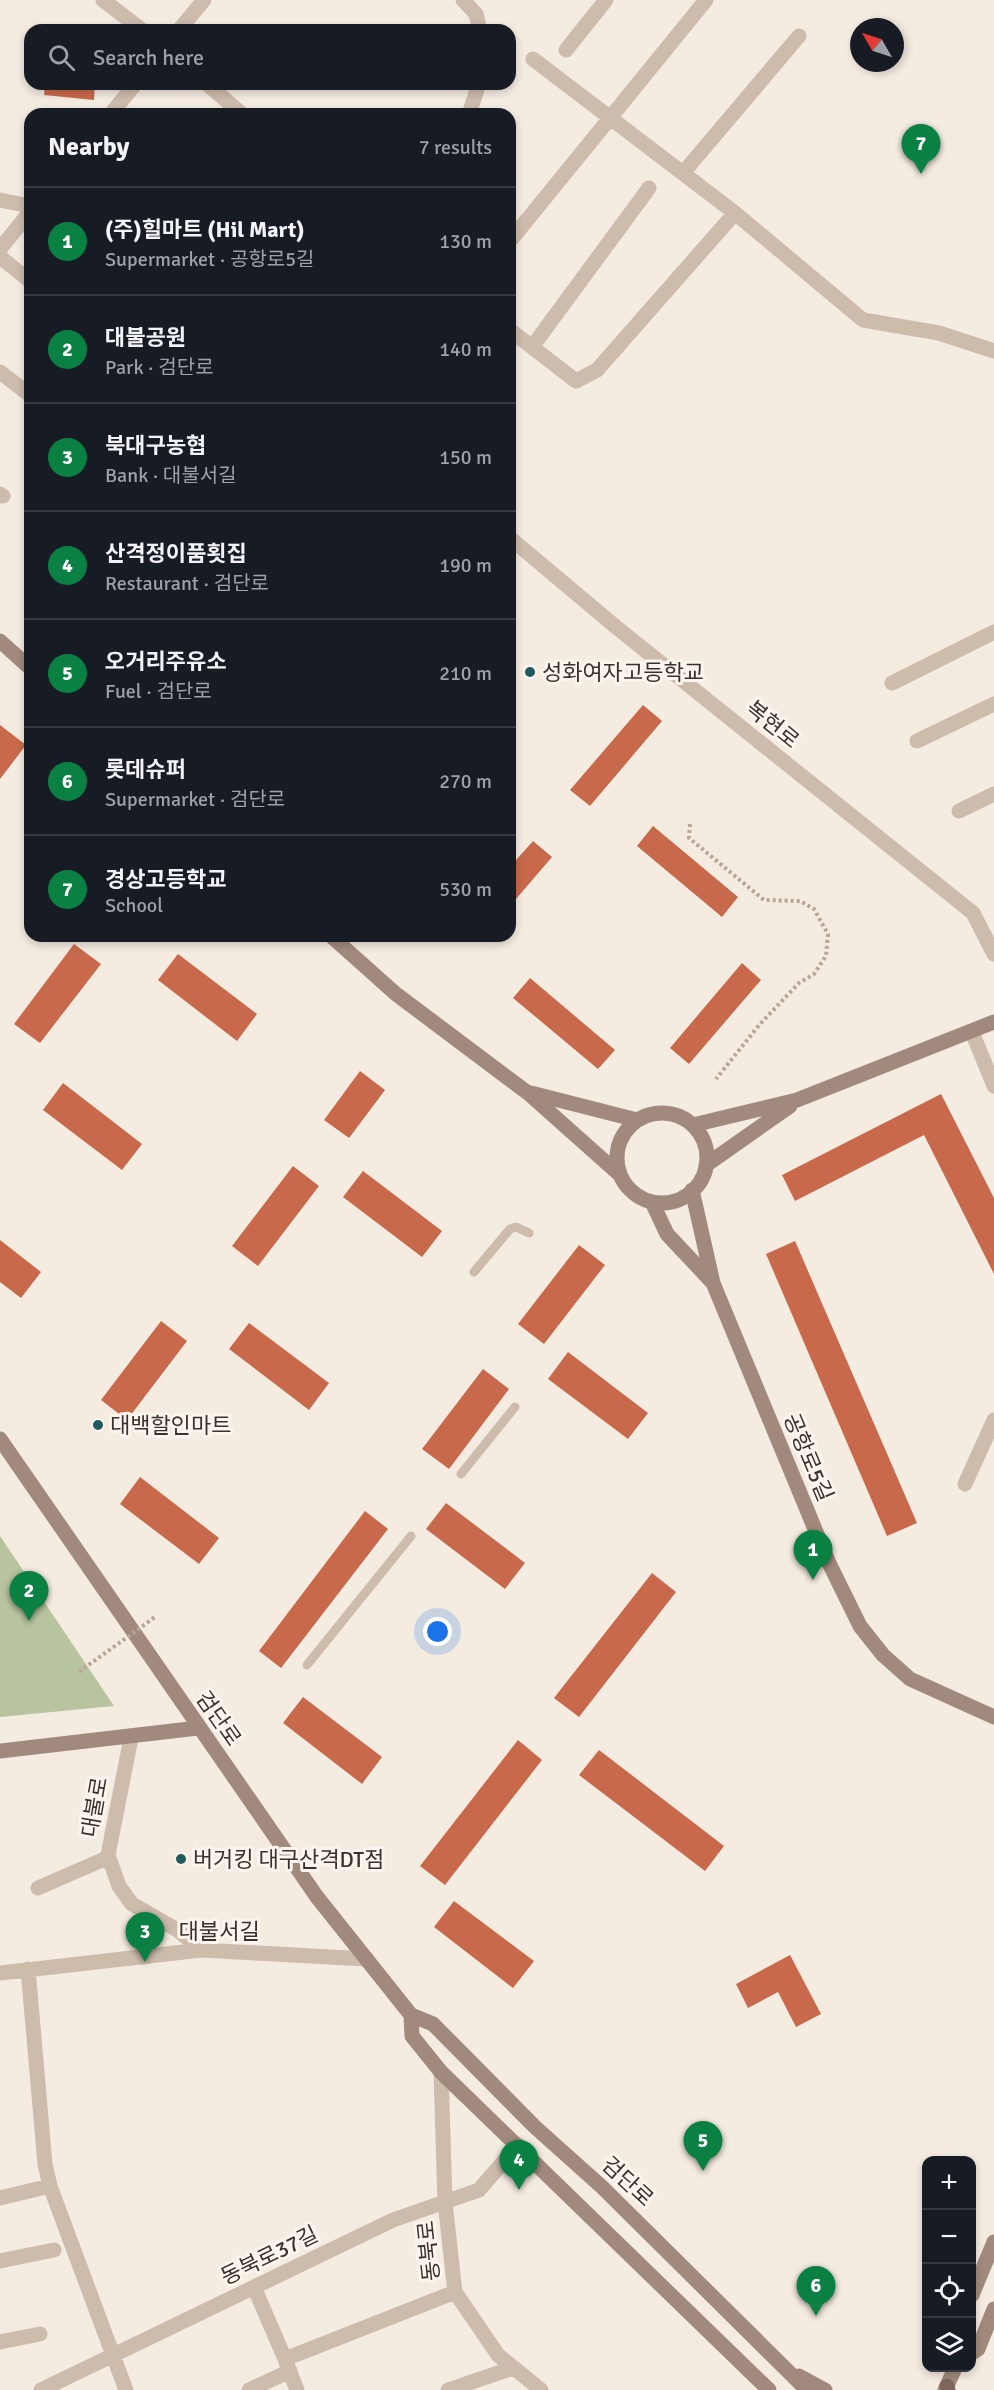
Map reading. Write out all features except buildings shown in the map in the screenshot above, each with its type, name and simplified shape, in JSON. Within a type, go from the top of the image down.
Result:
[{"type":"main road","points":[[0,641],[24,663]]},
{"type":"main road","points":[[338,942],[396,994],[528,1093],[619,1174],[627,1187],[639,1197],[652,1202],[667,1203],[681,1199],[692,1190],[701,1179],[706,1165],[706,1151],[702,1137],[693,1125],[681,1117],[667,1113],[651,1113],[637,1120],[626,1130],[619,1143],[616,1159],[619,1174]]},
{"type":"main road","points":[[693,1125],[797,1100],[994,1022]]},
{"type":"main road","points":[[528,1093],[637,1120]]},
{"type":"main road","points":[[706,1165],[797,1100]]},
{"type":"main road","points":[[692,1190],[713,1283]]},
{"type":"main road","points":[[652,1202],[667,1234],[713,1283]]},
{"type":"main road","name":"공항로5길","points":[[713,1283],[829,1563],[860,1626],[883,1655],[910,1679],[994,1717]]},
{"type":"main road","name":"검단로","points":[[0,1439],[316,1897],[411,2015],[433,2024],[535,2127],[602,2187],[807,2390]]},
{"type":"main road","name":"대불로","points":[[0,1751],[131,1738],[198,1728]]},
{"type":"main road","name":"검단로","points":[[411,2015],[412,2036],[441,2072],[769,2390]]},
{"type":"main road","points":[[976,2285],[994,2242]]},
{"type":"main road","points":[[976,2351],[994,2309]]},
{"type":"main road","points":[[790,2371],[825,2390]]},
{"type":"main road","points":[[931,2390],[947,2389],[953,2372]]},
{"type":"street","points":[[103,0],[134,24]]},
{"type":"street","points":[[184,24],[204,0]]},
{"type":"street","points":[[463,0],[476,14],[478,24]]},
{"type":"street","points":[[566,50],[606,0]]},
{"type":"street","points":[[516,234],[706,0]]},
{"type":"street","points":[[683,173],[799,36]]},
{"type":"street","points":[[534,59],[735,213],[863,320],[939,333],[994,351]]},
{"type":"street","points":[[116,108],[130,90]]},
{"type":"street","points":[[214,90],[235,108]]},
{"type":"street","points":[[471,108],[477,90]]},
{"type":"street","points":[[532,347],[649,188]]},
{"type":"street","points":[[0,200],[24,205]]},
{"type":"street","points":[[516,335],[576,381],[597,370],[735,213]]},
{"type":"street","points":[[0,249],[24,219]]},
{"type":"street","points":[[0,257],[24,275]]},
{"type":"street","points":[[0,372],[24,390]]},
{"type":"street","name":"복현로","points":[[516,543],[616,627],[973,913],[994,954]]},
{"type":"street","points":[[892,683],[994,632]]},
{"type":"street","points":[[917,741],[994,704]]},
{"type":"street","points":[[960,811],[994,794]]},
{"type":"street","points":[[972,1032],[994,1086]]},
{"type":"street","points":[[965,1484],[994,1420]]},
{"type":"street","name":"대불로","points":[[131,1738],[114,1816],[109,1857],[119,1887],[132,1904],[179,1930],[201,1950]]},
{"type":"street","points":[[38,1888],[109,1857]]},
{"type":"street","name":"대불서길","points":[[0,1972],[201,1950],[367,1959]]},
{"type":"street","points":[[28,1970],[45,2164],[50,2186],[115,2354],[126,2390]]},
{"type":"street","name":"동북로","points":[[441,2072],[445,2202],[455,2292],[498,2355],[541,2390]]},
{"type":"street","name":"동북로37길","points":[[42,2390],[393,2220],[479,2190],[518,2145]]},
{"type":"street","points":[[0,2198],[50,2186]]},
{"type":"street","points":[[0,2261],[54,2250]]},
{"type":"street","points":[[254,2287],[297,2390]]},
{"type":"street","points":[[249,2390],[288,2365],[455,2292]]},
{"type":"street","points":[[0,2342],[40,2334]]},
{"type":"street","points":[[448,2390],[513,2368]]},
{"type":"lane","points":[[474,1272],[510,1229],[516,1227],[529,1233]]},
{"type":"lane","points":[[461,1474],[515,1407]]},
{"type":"lane","points":[[307,1665],[411,1536]]},
{"type":"path","points":[[690,824],[689,838],[764,900],[800,901],[814,909],[828,934],[826,956],[814,974],[799,983],[760,1024],[717,1079]]},
{"type":"path","points":[[79,1672],[155,1617]]},
{"type":"green space","points":[[0,1536],[114,1706],[0,1717]]},
{"type":"place","name":"경상고등학교","points":[[921,174]]},
{"type":"place","name":"성화여자고등학교","points":[[530,672]]},
{"type":"place","name":"대백할인마트","points":[[98,1425]]},
{"type":"place","name":"(주)힐마트 (Hil Mart)","points":[[813,1580]]},
{"type":"place","name":"대불공원","points":[[29,1621]]},
{"type":"place","name":"버거킹 대구산격DT점","points":[[181,1859]]},
{"type":"place","name":"북대구농협","points":[[145,1962]]},
{"type":"place","name":"오거리주유소","points":[[703,2171]]},
{"type":"place","name":"산격정이품횟집","points":[[519,2190]]},
{"type":"place","name":"롯데슈퍼","points":[[816,2316]]}]
